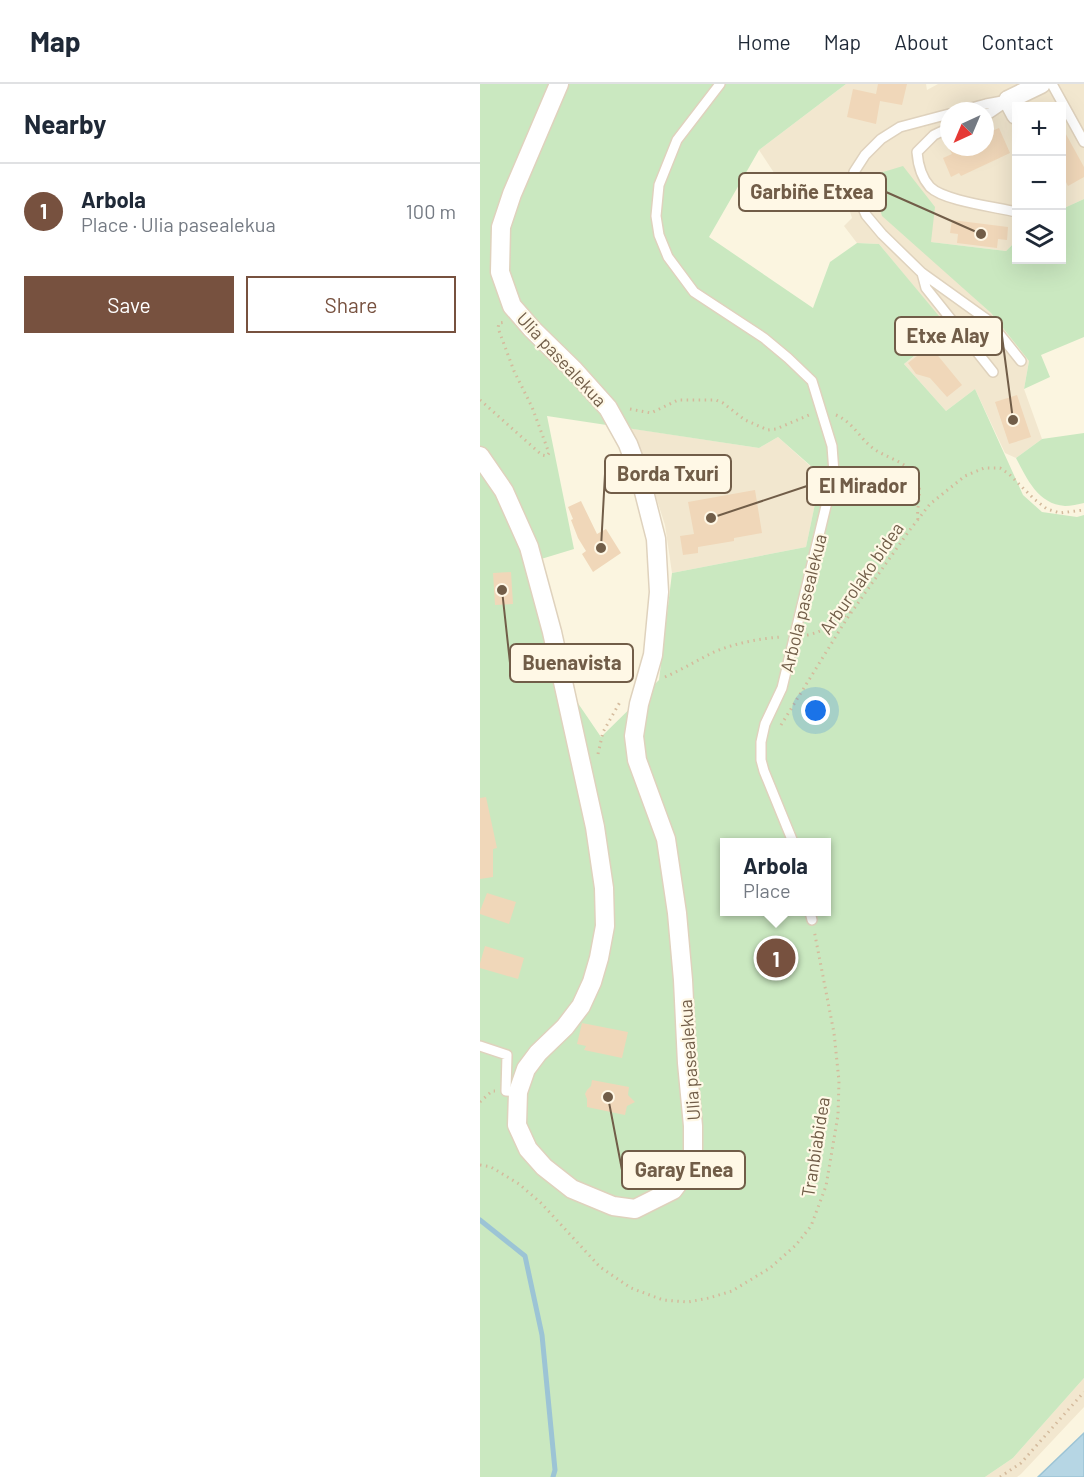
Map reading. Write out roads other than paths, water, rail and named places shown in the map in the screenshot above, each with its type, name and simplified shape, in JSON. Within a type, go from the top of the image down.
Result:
[{"type":"street","name":"Ulia pasealekua","points":[[480,456],[504,491],[529,547],[552,632],[595,827],[604,888],[605,926],[592,982],[581,1006],[526,1069],[518,1092],[517,1125],[528,1149],[544,1167],[572,1189],[613,1206],[635,1209],[673,1190],[682,1178],[693,1153],[677,913],[666,839],[636,760],[634,736],[639,704],[653,655],[659,592],[656,539],[640,476],[628,444],[608,408],[512,306],[500,272],[501,227],[512,194],[559,84]]},
{"type":"street","points":[[1013,100],[1041,84]]},
{"type":"lane","name":"Arbola pasealekua","points":[[720,84],[677,140],[659,185],[656,216],[659,235],[668,257],[694,292],[764,338],[812,381],[832,446],[834,473],[782,688],[765,724],[760,742],[764,771],[792,838]]},
{"type":"lane","points":[[1052,84],[1084,142]]},
{"type":"lane","points":[[994,104],[1013,100]]},
{"type":"lane","points":[[994,111],[1013,100]]},
{"type":"lane","points":[[940,116],[900,127],[880,139],[865,155],[854,172],[854,187],[866,215],[882,234],[922,273],[989,321],[1021,361]]},
{"type":"lane","points":[[940,132],[917,152],[919,168],[931,188],[949,198],[1012,211]]},
{"type":"lane","points":[[922,273],[926,288],[993,372]]},
{"type":"lane","points":[[480,1046],[507,1055],[506,1091],[518,1092]]},
{"type":"water","points":[[1084,1433],[1084,1477],[1038,1477]]},
{"type":"waterway","points":[[480,1220],[525,1256],[542,1335],[555,1470],[553,1477]]},
{"type":"place","name":"Garbiñe Etxea","points":[[981,234]]},
{"type":"place","name":"Etxe Alay","points":[[1013,420]]},
{"type":"place","name":"El Mirador","points":[[711,518]]},
{"type":"place","name":"Borda Txuri","points":[[601,548]]},
{"type":"place","name":"Buenavista","points":[[502,590]]},
{"type":"place","name":"Arbola","points":[[776,958]]},
{"type":"place","name":"Garay Enea","points":[[608,1097]]}]
